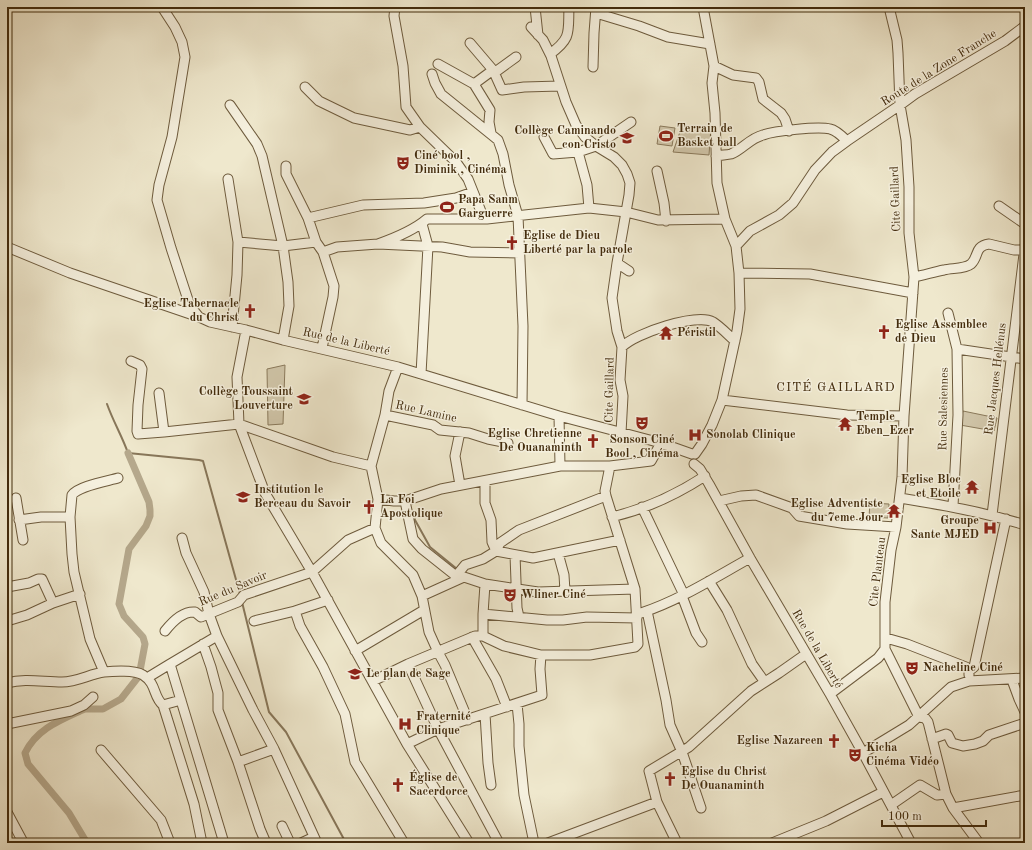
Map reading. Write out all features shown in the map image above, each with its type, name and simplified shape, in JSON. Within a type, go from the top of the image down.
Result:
[{"type":"street","points":[[162,7],[175,27],[182,42],[185,57],[172,137],[159,185],[157,200],[190,306],[199,316]]},
{"type":"street","points":[[395,7],[394,16],[402,66],[406,107],[420,127],[456,162],[468,179],[482,214],[487,219]]},
{"type":"street","points":[[535,7],[538,35]]},
{"type":"street","points":[[550,54],[562,46],[568,34],[569,7]]},
{"type":"street","points":[[612,517],[673,495],[695,459],[712,425],[722,400],[735,341],[740,309],[739,273],[736,246],[725,219],[717,183],[712,83],[714,66],[703,7]]},
{"type":"street","name":"Cite Gaillard","points":[[889,7],[897,40],[900,75],[900,105],[906,140],[909,187],[909,233],[914,277],[910,318],[900,498]]},
{"type":"street","points":[[593,67],[596,10],[668,37],[710,44]]},
{"type":"street","name":"Route de la Zone Franche","points":[[736,246],[750,231],[779,215],[793,203],[815,170],[832,152],[915,94],[1005,41],[1025,26]]},
{"type":"street","name":"Cite Gaillard","points":[[532,27],[543,40],[550,54],[560,86],[576,125],[585,137],[614,157],[622,165],[630,184],[612,298],[617,330],[622,347],[620,380],[623,396],[621,433]]},
{"type":"street","points":[[470,43],[493,71],[502,90],[524,87],[560,86]]},
{"type":"street","points":[[474,84],[516,57]]},
{"type":"street","points":[[438,64],[474,84],[490,110],[489,122],[491,133]]},
{"type":"street","points":[[714,66],[733,75],[756,78],[759,82],[763,100],[781,112],[785,118],[789,131]]},
{"type":"street","points":[[432,74],[435,83],[442,94],[491,133],[498,140],[503,154],[509,185],[518,216],[523,326],[522,405]]},
{"type":"street","points":[[306,87],[319,101],[354,118],[410,130],[420,127]]},
{"type":"street","points":[[230,105],[257,144],[262,156],[282,246],[288,282],[289,306],[283,340]]},
{"type":"street","points":[[544,137],[553,154],[578,152],[596,146],[631,122]]},
{"type":"street","points":[[716,156],[732,154],[750,140],[762,135],[789,131],[818,128],[831,129],[847,141]]},
{"type":"street","points":[[578,152],[587,185],[589,208]]},
{"type":"street","points":[[286,166],[286,174],[308,218],[316,242],[323,252],[334,287],[322,348]]},
{"type":"street","points":[[657,171],[664,203],[666,221]]},
{"type":"street","points":[[228,178],[238,242],[237,275],[232,327]]},
{"type":"street","points":[[308,218],[363,205],[424,203],[456,198],[473,192]]},
{"type":"street","points":[[999,206],[1025,224]]},
{"type":"street","points":[[378,244],[399,236],[422,224],[427,219],[487,219],[589,208],[626,212],[666,221],[725,219]]},
{"type":"street","points":[[421,374],[428,246],[422,224]]},
{"type":"street","points":[[238,242],[282,246],[316,242]]},
{"type":"street","points":[[323,252],[337,247],[378,244],[442,247],[470,252],[520,252]]},
{"type":"street","points":[[914,277],[969,265],[973,262],[980,247],[988,244],[1014,250],[1024,248]]},
{"type":"street","name":"Rue de la Liberté","points":[[7,247],[70,273],[199,316],[210,322],[398,367],[559,416],[661,443],[695,459],[750,558],[830,694],[911,843]]},
{"type":"street","name":"Rue Jacques Hellénus","points":[[992,515],[1024,248]]},
{"type":"street","points":[[617,263],[630,271]]},
{"type":"street","points":[[739,273],[810,274],[913,293]]},
{"type":"street","name":"Rue Salesiennes","points":[[948,313],[957,349],[958,415],[953,506]]},
{"type":"street","name":"Cite Gaillard","points":[[622,347],[627,342],[643,333],[666,325],[694,320],[712,321],[735,341]]},
{"type":"street","points":[[246,330],[237,377],[239,424],[265,493],[328,600],[407,744],[469,843]]},
{"type":"street","points":[[957,349],[1025,359]]},
{"type":"street","points":[[131,361],[140,365],[142,369],[137,432],[140,434],[239,424],[333,457],[371,466]]},
{"type":"street","points":[[398,367],[389,391],[385,415],[371,466],[378,499],[375,528],[381,543],[413,575],[422,596],[429,632],[445,665],[468,720]]},
{"type":"street","points":[[159,393],[164,432]]},
{"type":"street","points":[[722,400],[847,415],[904,416]]},
{"type":"street","name":"Rue Lamine","points":[[385,415],[433,425],[440,430],[469,433],[508,443]]},
{"type":"street","points":[[559,416],[560,466]]},
{"type":"street","points":[[460,432],[455,456],[460,486]]},
{"type":"street","points":[[378,499],[394,501],[412,498],[441,489],[560,466],[610,466],[651,460],[661,443]]},
{"type":"street","points":[[373,681],[408,664],[475,636],[484,636],[504,646],[541,655],[590,655],[636,647],[638,644],[635,589],[605,491],[610,466]]},
{"type":"street","points":[[104,672],[90,639],[74,572],[70,517],[72,495],[74,492],[82,488],[118,478]]},
{"type":"street","points":[[485,480],[485,503],[491,520],[492,542],[496,552]]},
{"type":"street","points":[[719,501],[741,496],[756,495],[792,508],[799,516],[847,524],[896,527]]},
{"type":"street","points":[[422,596],[460,577],[465,565],[484,559],[496,552],[500,543],[519,530],[606,496]]},
{"type":"street","points":[[16,498],[23,540]]},
{"type":"street","points":[[412,498],[413,539],[422,549],[460,577],[485,584],[538,592],[635,589]]},
{"type":"street","points":[[900,498],[953,506],[974,512],[1025,522]]},
{"type":"street","name":"Cite Planteau","points":[[885,649],[885,602],[891,550],[900,498]]},
{"type":"street","points":[[642,507],[683,596],[696,633],[702,642]]},
{"type":"street","points":[[19,520],[41,517],[70,517]]},
{"type":"street","points":[[969,670],[974,667],[1006,519]]},
{"type":"street","name":"Rue du Savoir","points":[[165,631],[170,624],[190,612],[196,612],[201,617],[241,599],[244,595],[312,572],[348,540],[375,528]]},
{"type":"street","points":[[182,538],[186,553],[204,592],[216,636],[274,749],[315,840],[302,843]]},
{"type":"street","points":[[496,552],[532,558],[620,540]]},
{"type":"street","points":[[558,553],[564,575],[565,591]]},
{"type":"street","points":[[515,555],[518,589],[517,608],[519,617]]},
{"type":"street","points":[[483,614],[563,620],[587,617],[636,616],[683,596],[750,558]]},
{"type":"street","points":[[7,587],[29,584],[38,579],[42,579],[53,603]]},
{"type":"street","points":[[709,581],[727,610],[752,664],[764,681]]},
{"type":"street","points":[[484,636],[483,614],[485,584]]},
{"type":"street","points":[[7,621],[27,615],[53,603],[80,594]]},
{"type":"street","points":[[254,621],[295,611],[328,600]]},
{"type":"street","points":[[355,651],[424,610]]},
{"type":"street","points":[[295,611],[300,626],[323,667],[345,714],[355,762],[404,843]]},
{"type":"street","points":[[647,611],[670,724],[682,752],[701,808]]},
{"type":"street","points":[[7,682],[19,680],[64,682],[104,672],[142,675],[170,664],[216,636]]},
{"type":"street","points":[[472,637],[496,678],[507,707]]},
{"type":"street","points":[[886,638],[907,644],[966,667],[969,670]]},
{"type":"street","points":[[202,644],[211,667],[218,693],[218,710],[266,843]]},
{"type":"street","points":[[830,694],[878,658],[885,649],[919,717],[924,718],[928,722],[946,794],[953,808],[979,843]]},
{"type":"street","points":[[677,843],[657,802],[649,771],[689,747],[751,691],[806,654]]},
{"type":"street","points":[[407,744],[438,729],[542,695],[540,669],[541,655]]},
{"type":"street","points":[[170,664],[224,843]]},
{"type":"street","points":[[408,664],[438,729],[499,843]]},
{"type":"street","points":[[969,670],[969,681]]},
{"type":"street","points":[[142,675],[151,681],[160,702],[163,705],[194,804],[202,843]]},
{"type":"street","points":[[863,753],[905,728],[951,687],[969,681],[1012,680],[1025,678]]},
{"type":"street","points":[[1012,680],[1025,712]]},
{"type":"street","points":[[7,724],[71,711],[84,705],[93,697]]},
{"type":"street","points":[[163,705],[181,700]]},
{"type":"street","points":[[517,704],[519,746],[524,795],[534,843]]},
{"type":"street","points":[[485,714],[491,785]]},
{"type":"street","points":[[932,739],[946,734],[952,743],[963,746],[975,744],[983,741],[989,735],[1025,723]]},
{"type":"street","points":[[238,762],[274,749]]},
{"type":"street","points":[[101,750],[161,820],[170,843]]},
{"type":"street","points":[[891,805],[920,785],[937,795],[946,794]]},
{"type":"street","points":[[772,843],[826,821],[883,792]]},
{"type":"street","points":[[953,808],[1025,795]]},
{"type":"street","points":[[548,843],[657,802]]},
{"type":"street","points":[[7,812],[22,842]]},
{"type":"street","points":[[282,826],[290,843]]},
{"type":"shaded area","name":"Terrain de Basket ball","points":[[660,126],[675,128],[672,146],[657,144]]},
{"type":"shaded area","points":[[682,126],[711,127],[709,155],[673,152]]},
{"type":"shaded area","points":[[285,365],[283,424],[268,425],[267,369]]},
{"type":"shaded area","points":[[963,411],[997,418],[994,431],[960,425]]},
{"type":"shaded area","points":[[870,503],[889,504],[888,518],[869,517]]},
{"type":"waterway","points":[[107,404],[128,453],[203,461],[240,594]]},
{"type":"waterway","points":[[87,843],[69,813],[28,764],[25,753],[35,738],[48,727],[85,709],[103,709],[121,699],[139,676],[145,644],[143,637],[124,616],[119,604],[129,549],[146,526],[150,516],[150,510],[149,502],[128,453]]},
{"type":"waterway","points":[[410,507],[415,520],[430,547],[457,569]]},
{"type":"waterway","points":[[242,602],[269,712],[286,732],[346,843]]},
{"type":"place","name":"Terrain de Basket ball","points":[[666,136]]},
{"type":"place","name":"Collège Caminando con Cristo","points":[[627,138]]},
{"type":"place","name":"Ciné bool , Diminik , Cinéma","points":[[403,163]]},
{"type":"place","name":"Papa Sanm Garguerre","points":[[447,207]]},
{"type":"place","name":"Eglise de Dieu Liberté par la parole","points":[[512,243]]},
{"type":"place","name":"Eglise Tabernacle du Christ","points":[[250,311]]},
{"type":"place","name":"Eglise Assemblee de Dieu","points":[[884,332]]},
{"type":"place","name":"Péristil","points":[[666,333]]},
{"type":"place","name":"Collège Toussaint Louverture","points":[[304,399]]},
{"type":"place","name":"Sonson Ciné Bool , Cinéma","points":[[642,423]]},
{"type":"place","name":"Temple Eben_Ezer","points":[[845,424]]},
{"type":"place","name":"Sonolab Clinique","points":[[695,435]]},
{"type":"place","name":"Eglise Chretienne De Ouanaminth","points":[[593,441]]},
{"type":"place","name":"Eglise Bloc et Etoile","points":[[972,487]]},
{"type":"place","name":"Institution le Berceau du Savoir","points":[[243,497]]},
{"type":"place","name":"La Foi Apostolique","points":[[369,507]]},
{"type":"place","name":"Eglise Adventiste du 7eme Jour","points":[[894,511]]},
{"type":"place","name":"Groupe Sante MJED","points":[[990,528]]},
{"type":"place","name":"Wliner Ciné","points":[[510,595]]},
{"type":"place","name":"Nacheline Ciné","points":[[912,668]]},
{"type":"place","name":"Le plan de Sage","points":[[355,674]]},
{"type":"place","name":"Fraternité Clinique","points":[[405,724]]},
{"type":"place","name":"Eglise Nazareen","points":[[834,741]]},
{"type":"place","name":"Kicha Cinéma Vidéo","points":[[855,755]]},
{"type":"place","name":"Eglise du Christ De Ouanaminth","points":[[670,779]]},
{"type":"place","name":"Église de Sacerdorce","points":[[398,785]]},
{"type":"district","name":"CITÉ GAILLARD","points":[[836,387]]}]
